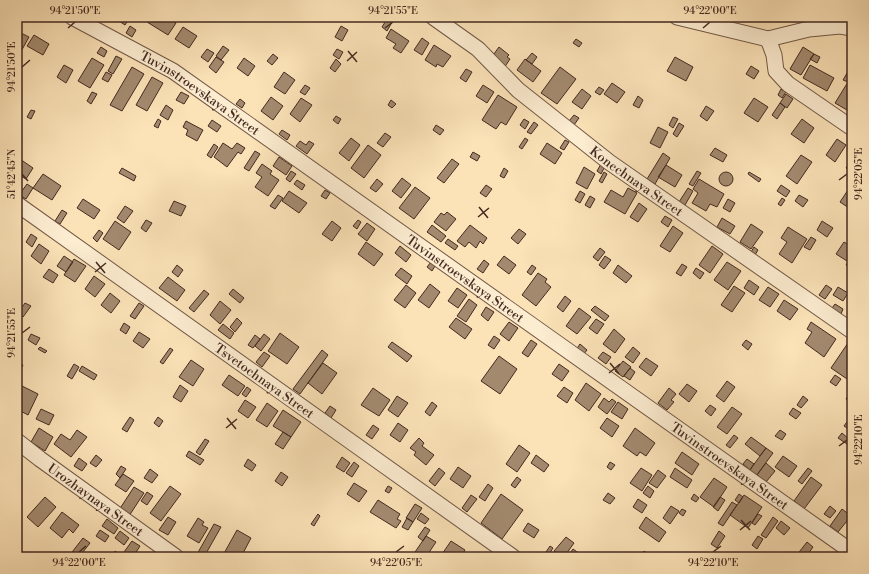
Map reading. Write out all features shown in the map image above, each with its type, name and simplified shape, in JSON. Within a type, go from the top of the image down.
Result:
[{"type":"street","name":"Tuvinstroevskaya Street","points":[[72,17],[173,71],[852,552]]},
{"type":"street","name":"Konechnaya Street","points":[[433,17],[478,49],[518,90],[609,162],[852,331]]},
{"type":"street","points":[[677,17],[768,40],[809,29],[840,26],[852,28]]},
{"type":"street","points":[[768,40],[774,55],[776,71],[788,84],[852,128]]},
{"type":"street","name":"Tsvetochnaya Street","points":[[17,204],[513,557]]},
{"type":"street","name":"Urozhaynaya Street","points":[[17,441],[176,557]]},
{"type":"building","points":[[118,17],[130,17],[125,25],[116,19]]},
{"type":"building","points":[[150,17],[166,17],[176,23],[168,35],[147,22]]},
{"type":"building","points":[[384,17],[395,17],[387,31],[382,27],[387,19]]},
{"type":"building","points":[[130,26],[136,30],[132,37],[126,33]]},
{"type":"building","points":[[341,26],[348,30],[342,41],[335,37]]},
{"type":"building","points":[[183,27],[197,36],[189,48],[175,39]]},
{"type":"building","points":[[391,29],[409,41],[401,53],[393,48],[396,44],[386,38]]},
{"type":"building","points":[[21,33],[29,37],[19,55],[17,54],[17,40]]},
{"type":"building","points":[[34,35],[49,44],[43,55],[27,46]]},
{"type":"building","points":[[422,38],[429,43],[422,55],[414,50]]},
{"type":"building","points":[[576,39],[582,43],[579,47],[573,43]]},
{"type":"building","points":[[434,45],[451,56],[443,67],[437,64],[436,67],[425,60]]},
{"type":"building","points":[[223,46],[229,50],[221,60],[216,56]]},
{"type":"building","points":[[101,47],[107,51],[104,57],[97,53]]},
{"type":"building","points":[[499,47],[509,55],[507,57],[510,59],[504,68],[491,58]]},
{"type":"building","points":[[803,47],[814,54],[801,75],[790,69]]},
{"type":"building","points":[[207,49],[214,53],[208,62],[201,57]]},
{"type":"building","points":[[337,49],[343,52],[339,59],[333,55]]},
{"type":"building","points":[[532,53],[537,57],[532,64],[526,60]]},
{"type":"building","points":[[273,54],[278,58],[272,65],[267,61]]},
{"type":"building","points":[[814,54],[820,57],[817,63],[810,59]]},
{"type":"building","points":[[116,56],[122,59],[113,74],[108,71]]},
{"type":"building","points":[[216,57],[224,62],[216,73],[209,67]]},
{"type":"building","points":[[675,57],[693,67],[686,81],[667,71]]},
{"type":"building","points":[[92,58],[104,65],[90,88],[78,81]]},
{"type":"building","points":[[244,58],[255,66],[248,76],[237,68]]},
{"type":"building","points":[[336,59],[341,64],[335,72],[330,68]]},
{"type":"building","points":[[525,59],[541,71],[533,82],[517,70]]},
{"type":"building","points":[[64,65],[73,70],[66,83],[57,77]]},
{"type":"building","points":[[810,65],[834,78],[827,91],[803,78]]},
{"type":"building","points":[[751,66],[759,71],[754,79],[746,74]]},
{"type":"building","points":[[132,67],[144,74],[122,111],[110,105]]},
{"type":"building","points":[[560,67],[576,79],[557,104],[541,93]]},
{"type":"building","points":[[850,68],[852,69],[852,113],[835,103],[848,82],[843,80]]},
{"type":"building","points":[[466,69],[472,72],[466,82],[460,78]]},
{"type":"building","points":[[106,72],[112,75],[108,82],[102,79]]},
{"type":"building","points":[[284,72],[295,80],[285,94],[274,87]]},
{"type":"building","points":[[152,77],[163,83],[147,111],[136,105]]},
{"type":"building","points":[[612,83],[625,92],[617,103],[604,94]]},
{"type":"building","points":[[305,85],[310,88],[305,95],[300,92]]},
{"type":"building","points":[[483,85],[494,92],[487,103],[476,96]]},
{"type":"building","points":[[599,87],[604,90],[600,95],[595,92]]},
{"type":"building","points":[[582,89],[591,96],[582,109],[572,102]]},
{"type":"building","points":[[781,89],[786,92],[782,98],[778,95]]},
{"type":"building","points":[[92,92],[97,94],[91,104],[87,101]]},
{"type":"building","points":[[181,92],[189,96],[184,104],[176,100]]},
{"type":"building","points":[[786,94],[793,99],[787,108],[780,103]]},
{"type":"building","points":[[498,95],[517,107],[506,125],[501,122],[496,129],[482,120]]},
{"type":"building","points":[[638,96],[643,100],[639,108],[633,105]]},
{"type":"building","points":[[271,97],[283,106],[273,120],[261,111]]},
{"type":"building","points":[[301,98],[312,105],[300,122],[290,114]]},
{"type":"building","points":[[754,98],[768,107],[758,122],[744,113]]},
{"type":"building","points":[[240,99],[245,103],[242,108],[236,104]]},
{"type":"building","points":[[391,100],[396,104],[392,108],[388,105]]},
{"type":"building","points":[[780,103],[785,107],[777,119],[772,115]]},
{"type":"building","points":[[166,105],[173,110],[168,120],[160,115]]},
{"type":"building","points":[[706,106],[714,111],[707,121],[700,116]]},
{"type":"building","points":[[31,110],[35,111],[31,119],[27,117]]},
{"type":"building","points":[[574,115],[579,118],[574,125],[569,121]]},
{"type":"building","points":[[336,116],[341,119],[338,124],[333,120]]},
{"type":"building","points":[[673,117],[678,119],[673,128],[669,125]]},
{"type":"building","points":[[158,119],[161,121],[158,128],[154,126]]},
{"type":"building","points":[[524,119],[529,122],[525,129],[520,125]]},
{"type":"building","points":[[802,119],[814,128],[804,143],[791,134]]},
{"type":"building","points":[[212,120],[221,126],[217,132],[208,126]]},
{"type":"building","points":[[186,121],[203,130],[197,141],[186,135],[188,130],[183,127]]},
{"type":"building","points":[[534,122],[538,125],[531,134],[527,132]]},
{"type":"building","points":[[679,123],[684,126],[677,137],[673,134]]},
{"type":"building","points":[[436,125],[444,130],[440,135],[433,130]]},
{"type":"building","points":[[658,127],[668,132],[660,148],[650,143]]},
{"type":"building","points":[[282,130],[290,135],[287,140],[279,134]]},
{"type":"building","points":[[385,133],[391,137],[383,147],[377,143]]},
{"type":"building","points":[[351,138],[360,145],[349,161],[339,153]]},
{"type":"building","points":[[525,138],[528,140],[522,149],[519,147]]},
{"type":"building","points":[[837,139],[846,145],[835,162],[826,155]]},
{"type":"building","points":[[565,140],[569,142],[564,150],[560,148]]},
{"type":"building","points":[[300,141],[306,145],[309,141],[314,144],[307,154],[296,146]]},
{"type":"building","points":[[223,143],[232,149],[237,143],[245,148],[241,154],[238,152],[227,167],[214,157]]},
{"type":"building","points":[[547,143],[562,153],[555,164],[540,154]]},
{"type":"building","points":[[214,144],[218,147],[211,158],[207,155]]},
{"type":"building","points":[[368,145],[381,155],[364,178],[351,168]]},
{"type":"building","points":[[715,148],[727,155],[723,162],[710,155]]},
{"type":"building","points":[[255,151],[260,154],[249,171],[244,168]]},
{"type":"building","points":[[473,152],[480,156],[477,161],[470,157]]},
{"type":"building","points":[[663,153],[670,158],[655,184],[647,179]]},
{"type":"building","points":[[801,155],[812,162],[797,184],[786,176]]},
{"type":"building","points":[[17,157],[33,168],[26,179],[17,174]]},
{"type":"building","points":[[279,157],[292,166],[286,175],[273,166]]},
{"type":"building","points":[[452,159],[459,164],[444,183],[437,178]]},
{"type":"building","points":[[852,159],[852,172],[846,168]]},
{"type":"building","points":[[262,164],[272,171],[270,174],[279,180],[268,196],[255,187],[262,177],[256,173]]},
{"type":"building","points":[[601,164],[605,166],[601,174],[597,171]]},
{"type":"building","points":[[666,165],[682,175],[675,187],[658,177]]},
{"type":"building","points":[[584,167],[595,174],[587,189],[576,183]]},
{"type":"building","points":[[122,168],[136,176],[134,181],[119,173]]},
{"type":"building","points":[[504,168],[508,171],[504,178],[500,176]]},
{"type":"building","points":[[291,171],[296,174],[290,182],[286,179]]},
{"type":"building","points":[[697,171],[701,173],[693,186],[689,184]]},
{"type":"building","points":[[604,172],[607,174],[602,183],[599,181]]},
{"type":"building","points":[[726,172],[731,174],[733,179],[731,184],[726,186],[721,184],[719,179],[721,174]]},
{"type":"building","points":[[749,172],[761,179],[759,182],[748,174]]},
{"type":"building","points":[[43,174],[61,186],[52,200],[33,188]]},
{"type":"building","points":[[402,178],[411,185],[401,198],[392,191]]},
{"type":"building","points":[[377,179],[383,184],[376,192],[370,188]]},
{"type":"building","points":[[699,179],[724,194],[717,207],[710,204],[706,211],[692,203],[698,193],[693,189]]},
{"type":"building","points":[[297,180],[305,185],[302,190],[294,184]]},
{"type":"building","points":[[27,184],[33,188],[26,199],[19,195]]},
{"type":"building","points":[[852,184],[852,210],[840,202]]},
{"type":"building","points":[[486,185],[492,189],[486,197],[480,193]]},
{"type":"building","points":[[781,185],[790,191],[786,197],[777,191]]},
{"type":"building","points":[[415,187],[430,198],[414,219],[399,208]]},
{"type":"building","points":[[628,188],[637,193],[625,214],[604,202],[611,190],[623,197]]},
{"type":"building","points":[[688,188],[693,191],[685,205],[679,202]]},
{"type":"building","points":[[325,190],[330,193],[326,199],[321,196]]},
{"type":"building","points":[[289,191],[307,203],[299,213],[282,201]]},
{"type":"building","points":[[580,191],[585,194],[580,203],[575,200]]},
{"type":"building","points":[[278,195],[283,198],[275,209],[270,206]]},
{"type":"building","points":[[799,195],[808,200],[803,207],[795,201]]},
{"type":"building","points":[[590,196],[595,199],[590,208],[585,205]]},
{"type":"building","points":[[782,198],[785,200],[781,206],[778,204]]},
{"type":"building","points":[[83,199],[100,210],[94,219],[77,208]]},
{"type":"building","points":[[728,199],[735,203],[730,212],[723,208]]},
{"type":"building","points":[[174,201],[186,206],[181,216],[169,211]]},
{"type":"building","points":[[639,203],[647,209],[638,222],[630,217]]},
{"type":"building","points":[[125,206],[133,211],[124,223],[117,218]]},
{"type":"building","points":[[62,210],[67,213],[60,224],[55,221]]},
{"type":"building","points":[[447,212],[456,219],[446,231],[434,222],[441,213],[444,215]]},
{"type":"building","points":[[665,216],[672,220],[668,227],[661,222]]},
{"type":"building","points":[[722,218],[735,226],[730,234],[717,227]]},
{"type":"building","points":[[146,220],[152,223],[146,232],[141,228]]},
{"type":"building","points":[[358,220],[361,222],[357,229],[353,226]]},
{"type":"building","points":[[115,221],[131,232],[119,250],[103,239]]},
{"type":"building","points":[[332,221],[341,228],[332,241],[322,234]]},
{"type":"building","points":[[822,221],[833,228],[827,237],[817,230]]},
{"type":"building","points":[[367,223],[375,229],[367,241],[358,234]]},
{"type":"building","points":[[751,224],[763,232],[751,249],[740,242]]},
{"type":"building","points":[[432,225],[446,236],[441,242],[427,232]]},
{"type":"building","points":[[470,225],[487,238],[483,244],[480,241],[476,248],[469,242],[465,247],[457,241]]},
{"type":"building","points":[[673,226],[683,233],[670,252],[660,246]]},
{"type":"building","points":[[788,227],[807,239],[792,263],[779,254],[787,242],[781,238]]},
{"type":"building","points":[[519,229],[526,234],[518,244],[511,238]]},
{"type":"building","points":[[99,230],[103,233],[97,242],[93,238]]},
{"type":"building","points":[[31,234],[37,238],[32,247],[26,242]]},
{"type":"building","points":[[811,237],[816,240],[810,250],[804,247]]},
{"type":"building","points":[[448,239],[458,246],[455,250],[445,243]]},
{"type":"building","points":[[366,242],[383,254],[374,266],[358,254]]},
{"type":"building","points":[[844,242],[852,247],[852,253],[847,261],[836,254]]},
{"type":"building","points":[[39,244],[49,251],[41,264],[31,256]]},
{"type":"building","points":[[400,246],[411,255],[406,262],[395,253]]},
{"type":"building","points":[[712,246],[723,254],[710,273],[699,265]]},
{"type":"building","points":[[754,247],[758,250],[755,255],[751,252]]},
{"type":"building","points":[[600,248],[605,252],[598,261],[593,257]]},
{"type":"building","points":[[64,256],[73,262],[66,272],[57,266]]},
{"type":"building","points":[[504,256],[516,265],[509,274],[497,265]]},
{"type":"building","points":[[605,256],[611,260],[604,269],[599,265]]},
{"type":"building","points":[[852,256],[852,269],[846,265]]},
{"type":"building","points":[[74,259],[86,266],[75,282],[64,275]]},
{"type":"building","points":[[484,260],[489,264],[483,273],[477,269]]},
{"type":"building","points":[[431,262],[435,266],[432,271],[427,267]]},
{"type":"building","points":[[727,262],[741,271],[728,290],[714,280]]},
{"type":"building","points":[[682,264],[687,267],[681,276],[676,273]]},
{"type":"building","points":[[177,265],[183,270],[178,277],[172,272]]},
{"type":"building","points":[[532,265],[536,268],[531,275],[527,272]]},
{"type":"building","points":[[618,265],[632,276],[626,283],[613,273]]},
{"type":"building","points":[[401,268],[412,276],[407,284],[395,275]]},
{"type":"building","points":[[696,268],[704,273],[700,279],[693,273]]},
{"type":"building","points":[[49,269],[58,275],[53,283],[43,277]]},
{"type":"building","points":[[538,273],[547,279],[545,282],[551,287],[536,306],[522,295]]},
{"type":"building","points":[[94,276],[105,284],[95,297],[85,289]]},
{"type":"building","points":[[168,277],[185,290],[177,301],[159,288]]},
{"type":"building","points":[[749,280],[759,287],[754,295],[744,288]]},
{"type":"building","points":[[430,284],[440,292],[429,308],[418,300]]},
{"type":"building","points":[[406,285],[416,293],[405,308],[394,300]]},
{"type":"building","points":[[826,285],[832,289],[825,299],[819,295]]},
{"type":"building","points":[[734,286],[745,293],[732,312],[721,305]]},
{"type":"building","points":[[768,287],[779,294],[770,307],[759,300]]},
{"type":"building","points":[[838,287],[848,293],[843,301],[833,295]]},
{"type":"building","points":[[457,288],[467,295],[458,308],[448,301]]},
{"type":"building","points":[[233,289],[244,298],[240,303],[229,294]]},
{"type":"building","points":[[204,290],[209,294],[194,312],[189,308]]},
{"type":"building","points":[[110,293],[120,301],[111,313],[101,305]]},
{"type":"building","points":[[565,296],[571,301],[563,312],[557,307]]},
{"type":"building","points":[[469,299],[477,305],[466,322],[457,316]]},
{"type":"building","points":[[784,300],[798,309],[790,320],[777,311]]},
{"type":"building","points":[[220,301],[231,310],[220,324],[210,315]]},
{"type":"building","points":[[25,303],[31,306],[23,317],[18,313]]},
{"type":"building","points":[[139,303],[144,306],[135,319],[130,316]]},
{"type":"building","points":[[835,304],[843,309],[841,314],[832,308]]},
{"type":"building","points":[[595,306],[609,316],[605,321],[591,310]]},
{"type":"building","points":[[486,307],[494,312],[488,321],[481,315]]},
{"type":"building","points":[[579,308],[591,317],[577,334],[566,326]]},
{"type":"building","points":[[237,318],[242,323],[235,332],[230,327]]},
{"type":"building","points":[[456,318],[472,329],[465,339],[449,327]]},
{"type":"building","points":[[596,319],[604,324],[597,334],[589,328]]},
{"type":"building","points":[[509,322],[518,328],[509,341],[500,334]]},
{"type":"building","points":[[811,322],[836,339],[824,357],[805,343],[812,332],[807,329]]},
{"type":"building","points":[[124,323],[130,327],[126,334],[120,330]]},
{"type":"building","points":[[223,324],[234,333],[230,339],[218,330]]},
{"type":"building","points":[[614,329],[625,339],[615,353],[603,344]]},
{"type":"building","points":[[139,332],[150,339],[143,348],[133,341]]},
{"type":"building","points":[[280,333],[299,347],[287,364],[268,351]]},
{"type":"building","points":[[31,334],[40,338],[36,345],[28,340]]},
{"type":"building","points":[[264,334],[270,339],[261,351],[255,346]]},
{"type":"building","points":[[255,335],[260,339],[253,348],[248,345]]},
{"type":"building","points":[[494,336],[500,340],[494,349],[488,345]]},
{"type":"building","points":[[531,340],[537,344],[528,357],[522,353]]},
{"type":"building","points":[[746,340],[752,344],[748,350],[742,345]]},
{"type":"building","points":[[392,342],[412,356],[407,362],[388,347]]},
{"type":"building","points":[[848,343],[852,346],[852,378],[850,381],[831,368]]},
{"type":"building","points":[[580,344],[587,350],[583,355],[576,350]]},
{"type":"building","points":[[40,347],[47,351],[45,353],[38,349]]},
{"type":"building","points":[[633,347],[640,353],[633,363],[625,357]]},
{"type":"building","points":[[170,348],[173,350],[163,364],[160,362]]},
{"type":"building","points":[[322,350],[328,355],[300,394],[293,389]]},
{"type":"building","points":[[264,352],[270,356],[262,367],[256,362]]},
{"type":"building","points":[[603,352],[611,357],[606,364],[598,358]]},
{"type":"building","points":[[499,356],[517,369],[500,394],[481,381]]},
{"type":"building","points":[[646,358],[658,366],[651,376],[639,367]]},
{"type":"building","points":[[191,360],[204,369],[193,386],[179,377]]},
{"type":"building","points":[[623,361],[631,367],[623,377],[615,371]]},
{"type":"building","points":[[17,362],[23,365],[19,372],[17,371]]},
{"type":"building","points":[[323,363],[337,373],[322,394],[308,383]]},
{"type":"building","points":[[74,364],[79,367],[72,379],[67,376]]},
{"type":"building","points":[[559,364],[569,371],[562,381],[552,374]]},
{"type":"building","points":[[82,366],[97,375],[94,380],[79,371]]},
{"type":"building","points":[[630,368],[635,372],[630,380],[624,376]]},
{"type":"building","points":[[229,375],[245,386],[238,396],[222,385]]},
{"type":"building","points":[[835,375],[841,379],[836,386],[830,382]]},
{"type":"building","points":[[727,381],[735,387],[724,402],[716,396]]},
{"type":"building","points":[[586,383],[601,394],[589,411],[575,400]]},
{"type":"building","points":[[18,384],[38,394],[28,415],[17,409]]},
{"type":"building","points":[[687,384],[697,391],[689,402],[679,394]]},
{"type":"building","points":[[180,385],[188,391],[181,402],[173,397]]},
{"type":"building","points":[[247,387],[251,390],[246,397],[242,394]]},
{"type":"building","points":[[564,387],[573,393],[567,403],[557,396]]},
{"type":"building","points":[[373,388],[390,400],[379,416],[361,405]]},
{"type":"building","points":[[669,388],[676,394],[671,400],[674,402],[667,410],[658,403]]},
{"type":"building","points":[[852,390],[852,402],[846,399]]},
{"type":"building","points":[[397,396],[408,403],[398,417],[388,410]]},
{"type":"building","points":[[803,396],[808,400],[801,408],[797,405]]},
{"type":"building","points":[[604,398],[609,402],[612,399],[616,402],[607,414],[598,407]]},
{"type":"building","points":[[245,400],[256,407],[248,418],[238,411]]},
{"type":"building","points":[[432,402],[437,406],[430,416],[425,412]]},
{"type":"building","points":[[618,402],[628,409],[622,419],[611,412]]},
{"type":"building","points":[[267,403],[278,411],[267,427],[256,420]]},
{"type":"building","points":[[710,405],[716,409],[711,416],[705,411]]},
{"type":"building","points":[[330,406],[336,410],[331,418],[325,413]]},
{"type":"building","points":[[732,407],[742,414],[727,434],[717,427]]},
{"type":"building","points":[[793,408],[801,413],[796,419],[789,414]]},
{"type":"building","points":[[41,409],[54,415],[49,425],[36,419]]},
{"type":"building","points":[[283,410],[301,422],[291,437],[273,426]]},
{"type":"building","points":[[130,417],[134,420],[127,432],[122,429]]},
{"type":"building","points":[[158,417],[163,421],[159,427],[154,423]]},
{"type":"building","points":[[607,418],[619,426],[612,437],[600,428]]},
{"type":"building","points":[[849,419],[852,421],[852,427],[850,430],[844,426]]},
{"type":"building","points":[[398,423],[408,430],[400,442],[390,435]]},
{"type":"building","points":[[373,425],[379,429],[372,439],[366,435]]},
{"type":"building","points":[[39,428],[53,437],[45,451],[31,442]]},
{"type":"building","points":[[635,428],[655,443],[646,456],[640,452],[637,456],[623,446]]},
{"type":"building","points":[[77,430],[87,437],[71,457],[54,444],[61,434],[70,440]]},
{"type":"building","points":[[780,430],[786,434],[782,440],[775,436]]},
{"type":"building","points":[[283,432],[291,437],[283,449],[275,444]]},
{"type":"building","points":[[842,433],[850,440],[847,444],[838,438]]},
{"type":"building","points":[[734,435],[738,438],[730,448],[726,445]]},
{"type":"building","points":[[751,437],[766,448],[760,456],[745,444]]},
{"type":"building","points":[[419,438],[424,443],[422,446],[434,455],[426,465],[414,455],[416,452],[410,448]]},
{"type":"building","points":[[205,439],[209,441],[200,455],[196,452]]},
{"type":"building","points":[[519,445],[530,453],[517,472],[506,464]]},
{"type":"building","points":[[766,448],[773,453],[756,476],[749,471]]},
{"type":"building","points":[[189,451],[204,460],[200,465],[186,456]]},
{"type":"building","points":[[682,452],[699,464],[692,475],[675,463]]},
{"type":"building","points":[[96,455],[102,460],[96,467],[90,463]]},
{"type":"building","points":[[536,455],[549,465],[544,472],[531,463]]},
{"type":"building","points":[[783,456],[797,466],[789,477],[775,467]]},
{"type":"building","points":[[342,457],[350,463],[344,472],[336,467]]},
{"type":"building","points":[[79,458],[87,464],[82,471],[74,466]]},
{"type":"building","points":[[248,459],[256,465],[252,471],[244,466]]},
{"type":"building","points":[[747,459],[754,464],[750,470],[743,464]]},
{"type":"building","points":[[354,462],[359,466],[352,477],[346,473]]},
{"type":"building","points":[[610,462],[615,465],[611,470],[607,467]]},
{"type":"building","points":[[766,463],[775,471],[766,482],[757,475]]},
{"type":"building","points":[[121,466],[126,469],[120,478],[116,474]]},
{"type":"building","points":[[458,467],[471,476],[463,488],[450,479]]},
{"type":"building","points":[[439,468],[445,473],[435,486],[429,481]]},
{"type":"building","points":[[641,468],[652,475],[642,491],[630,483]]},
{"type":"building","points":[[675,468],[692,480],[687,488],[670,477]]},
{"type":"building","points":[[808,468],[812,471],[802,484],[798,481]]},
{"type":"building","points":[[150,469],[158,475],[152,483],[144,478]]},
{"type":"building","points":[[658,470],[666,476],[657,488],[649,483]]},
{"type":"building","points":[[281,472],[288,477],[282,486],[275,481]]},
{"type":"building","points":[[123,474],[134,481],[126,492],[115,485]]},
{"type":"building","points":[[517,477],[521,480],[515,488],[511,485]]},
{"type":"building","points":[[811,477],[822,485],[804,509],[794,501]]},
{"type":"building","points":[[714,478],[727,487],[714,507],[700,497]]},
{"type":"building","points":[[354,483],[367,491],[359,502],[347,494]]},
{"type":"building","points":[[488,484],[493,488],[485,501],[479,497]]},
{"type":"building","points":[[170,486],[181,494],[161,521],[150,513]]},
{"type":"building","points":[[388,486],[392,488],[389,493],[385,491]]},
{"type":"building","points":[[648,486],[654,491],[650,498],[643,493]]},
{"type":"building","points":[[134,487],[144,493],[129,516],[119,510]]},
{"type":"building","points":[[147,492],[153,496],[147,505],[141,501]]},
{"type":"building","points":[[608,493],[615,498],[610,504],[603,500]]},
{"type":"building","points":[[501,494],[523,510],[502,539],[481,523]]},
{"type":"building","points":[[694,494],[699,498],[696,502],[691,499]]},
{"type":"building","points":[[739,494],[743,497],[739,503],[735,500]]},
{"type":"building","points":[[471,495],[477,499],[467,512],[462,508]]},
{"type":"building","points":[[744,495],[762,507],[748,528],[730,515]]},
{"type":"building","points":[[45,497],[56,507],[38,527],[27,517]]},
{"type":"building","points":[[720,497],[725,500],[718,511],[713,507]]},
{"type":"building","points":[[638,499],[647,505],[642,513],[633,507]]},
{"type":"building","points":[[378,500],[400,514],[397,519],[401,521],[396,528],[370,512]]},
{"type":"building","points":[[732,502],[737,505],[723,526],[718,523]]},
{"type":"building","points":[[852,502],[852,513],[847,509]]},
{"type":"building","points":[[415,504],[422,508],[413,522],[406,518]]},
{"type":"building","points":[[671,506],[679,511],[670,524],[663,518]]},
{"type":"building","points":[[830,506],[836,511],[830,518],[824,514]]},
{"type":"building","points":[[682,509],[686,511],[683,516],[679,513]]},
{"type":"building","points":[[842,509],[851,516],[838,532],[830,526]]},
{"type":"building","points":[[62,512],[79,525],[73,533],[69,529],[62,538],[50,528]]},
{"type":"building","points":[[421,513],[429,519],[425,524],[417,519]]},
{"type":"building","points":[[318,514],[320,516],[314,526],[311,524]]},
{"type":"building","points":[[758,514],[762,516],[755,525],[752,523]]},
{"type":"building","points":[[168,517],[176,522],[168,535],[159,530]]},
{"type":"building","points":[[646,517],[666,532],[659,542],[639,528]]},
{"type":"building","points":[[773,517],[778,521],[766,538],[761,535]]},
{"type":"building","points":[[198,518],[204,522],[202,525],[208,528],[199,543],[187,536]]},
{"type":"building","points":[[407,518],[413,522],[408,530],[402,527]]},
{"type":"building","points":[[107,519],[118,528],[114,534],[102,526]]},
{"type":"building","points":[[781,521],[790,528],[784,535],[776,528]]},
{"type":"building","points":[[528,523],[539,530],[534,538],[523,531]]},
{"type":"building","points":[[214,524],[221,527],[204,557],[196,556]]},
{"type":"building","points":[[425,527],[430,530],[423,541],[418,537]]},
{"type":"building","points":[[100,530],[109,536],[105,542],[96,536]]},
{"type":"building","points":[[237,530],[251,538],[241,557],[222,557]]},
{"type":"building","points":[[120,531],[129,538],[124,545],[115,538]]},
{"type":"building","points":[[719,531],[725,536],[717,548],[711,544]]},
{"type":"building","points":[[426,536],[436,542],[426,557],[417,557],[413,555]]},
{"type":"building","points":[[758,536],[763,539],[757,549],[752,545]]},
{"type":"building","points":[[566,537],[574,543],[564,557],[562,557],[554,551]]},
{"type":"building","points":[[83,538],[90,543],[79,557],[69,556]]},
{"type":"building","points":[[132,541],[140,546],[133,557],[131,557],[124,552]]},
{"type":"building","points":[[451,541],[465,550],[461,557],[440,557]]},
{"type":"building","points":[[807,542],[813,547],[806,557],[796,556]]},
{"type":"building","points":[[550,546],[553,548],[549,554],[546,552]]},
{"type":"building","points":[[573,549],[580,554],[578,557],[567,557]]},
{"type":"building","points":[[115,551],[123,557],[111,557]]},
{"type":"building","points":[[644,551],[649,555],[647,557],[640,557]]}]
